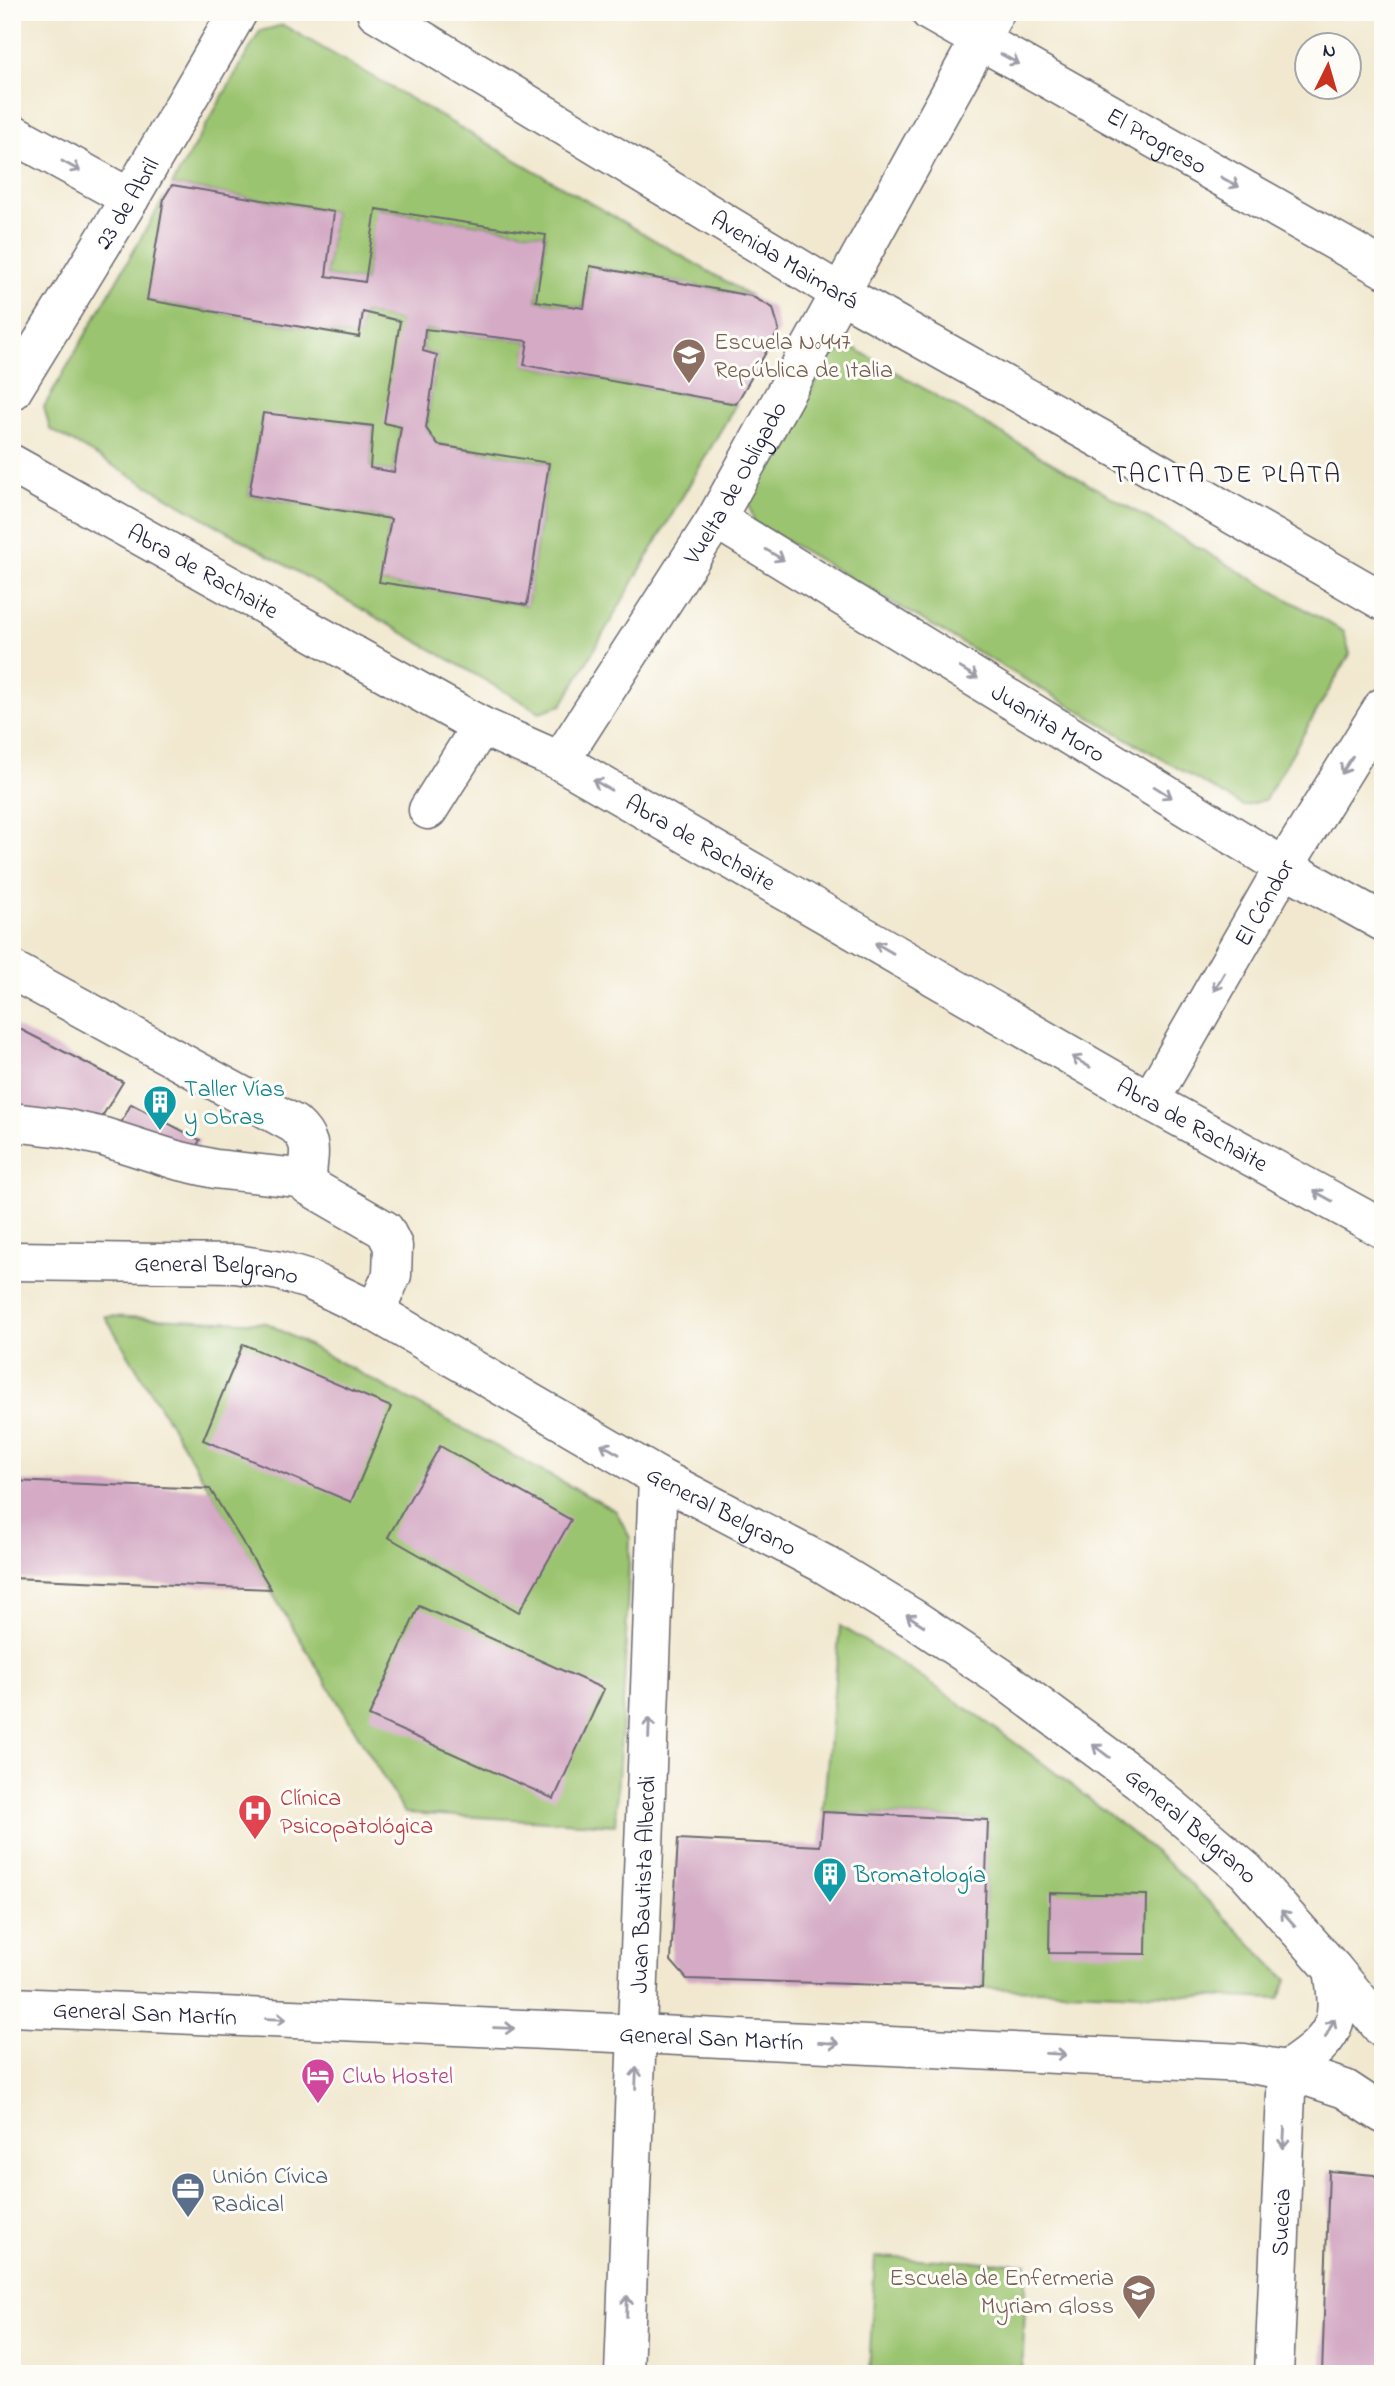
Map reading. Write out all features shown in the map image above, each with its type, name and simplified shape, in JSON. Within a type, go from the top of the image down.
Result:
[{"type":"street","name":"23 de Abril","points":[[12,391],[130,198],[238,12]]},
{"type":"street","name":"Avenida Maimará","points":[[376,12],[840,293],[1383,601]]},
{"type":"street","name":"El Progreso","points":[[930,12],[986,26],[1383,268]]},
{"type":"street","name":"Vuelta de Obligado","points":[[560,761],[716,519],[986,26]]},
{"type":"street","points":[[12,133],[130,198]]},
{"type":"street","name":"Abra de Rachaite","points":[[12,464],[481,726],[560,761],[1150,1101],[1383,1229]]},
{"type":"street","name":"Juanita Moro","points":[[716,519],[1284,867],[1383,922]]},
{"type":"street","name":"El Cóndor","points":[[1150,1101],[1284,867],[1383,707]]},
{"type":"street","points":[[428,810],[481,726]]},
{"type":"street","points":[[12,970],[294,1124],[303,1132],[310,1155],[307,1179],[309,1186],[385,1230],[393,1246],[392,1275],[375,1312]]},
{"type":"street","points":[[12,1122],[63,1128],[104,1137],[176,1160],[215,1169],[307,1179]]},
{"type":"street","name":"General Belgrano","points":[[12,1261],[236,1264],[290,1274],[375,1312],[658,1477],[824,1564],[914,1619],[1042,1707],[1139,1780],[1246,1871],[1334,1969],[1383,2029]]},
{"type":"street","name":"Juan Bautista Alberdi","points":[[624,2374],[658,1477]]},
{"type":"street","points":[[1287,2070],[1310,2055],[1332,2028],[1337,2013],[1334,1969]]},
{"type":"street","name":"General San Martín","points":[[12,2007],[1244,2063],[1287,2070],[1345,2089],[1383,2114]]},
{"type":"street","name":"Suecia","points":[[1274,2374],[1287,2070]]},
{"type":"green space","points":[[283,25],[751,296],[590,266],[584,308],[536,301],[546,235],[377,209],[365,282],[326,276],[334,212],[172,185],[260,31]]},
{"type":"green space","points":[[164,198],[148,300],[359,337],[363,312],[400,321],[401,427],[394,472],[370,468],[373,426],[263,414],[249,495],[391,519],[380,582],[527,605],[549,463],[438,445],[426,428],[437,355],[423,351],[425,329],[528,341],[525,365],[736,404],[562,705],[540,712],[50,429],[44,407]]},
{"type":"green space","points":[[854,348],[1344,632],[1350,654],[1265,800],[1243,806],[754,522],[748,500],[832,354]]},
{"type":"green space","points":[[105,1316],[267,1323],[616,1511],[630,1538],[615,1825],[405,1813]]},
{"type":"green space","points":[[840,1626],[924,1679],[1005,1736],[1085,1795],[1162,1858],[1287,1980],[1279,1999],[982,1988],[988,1820],[823,1812]]},
{"type":"green space","points":[[875,2257],[1027,2264],[1022,2374],[869,2374]]},
{"type":"building","name":"Escuela Nº447 República de Italia","points":[[172,185],[334,212],[326,276],[365,282],[376,209],[546,235],[536,301],[584,308],[590,266],[751,296],[773,308],[779,330],[736,404],[524,365],[528,341],[425,329],[423,351],[437,355],[426,428],[438,445],[549,463],[527,605],[379,582],[391,519],[249,495],[263,413],[373,426],[370,468],[394,472],[401,427],[384,423],[400,321],[363,312],[359,337],[147,300],[164,198]]},
{"type":"building","points":[[12,1025],[123,1082],[92,1133],[12,1114]]},
{"type":"building","name":"Taller Vías y Obras","points":[[131,1104],[200,1140],[190,1159],[121,1123]]},
{"type":"building","points":[[243,1344],[391,1407],[351,1502],[203,1440]]},
{"type":"building","points":[[440,1446],[571,1520],[519,1612],[388,1537]]},
{"type":"building","points":[[12,1481],[210,1489],[271,1589],[12,1578]]},
{"type":"building","points":[[419,1606],[604,1689],[554,1799],[369,1716]]},
{"type":"building","name":"Bromatología","points":[[823,1812],[988,1820],[982,1988],[687,1979],[671,1961],[678,1839],[820,1846]]},
{"type":"building","points":[[1050,1893],[1147,1895],[1146,1954],[1049,1953]]},
{"type":"building","points":[[1329,2171],[1374,2175],[1383,2185],[1383,2374],[1322,2374]]},
{"type":"place","name":"Escuela Nº447 República de Italia","points":[[689,385]]},
{"type":"place","name":"Taller Vías y Obras","points":[[160,1132]]},
{"type":"place","name":"Clínica Psicopatológica","points":[[255,1841]]},
{"type":"place","name":"Bromatología","points":[[830,1904]]},
{"type":"place","name":"Club Hostel","points":[[318,2105]]},
{"type":"place","name":"Unión Cívica Radical","points":[[188,2219]]},
{"type":"place","name":"Escuela de Enfermeria Myriam Gloss","points":[[1139,2321]]},
{"type":"district","name":"TACITA DE PLATA","points":[[1227,473]]}]
